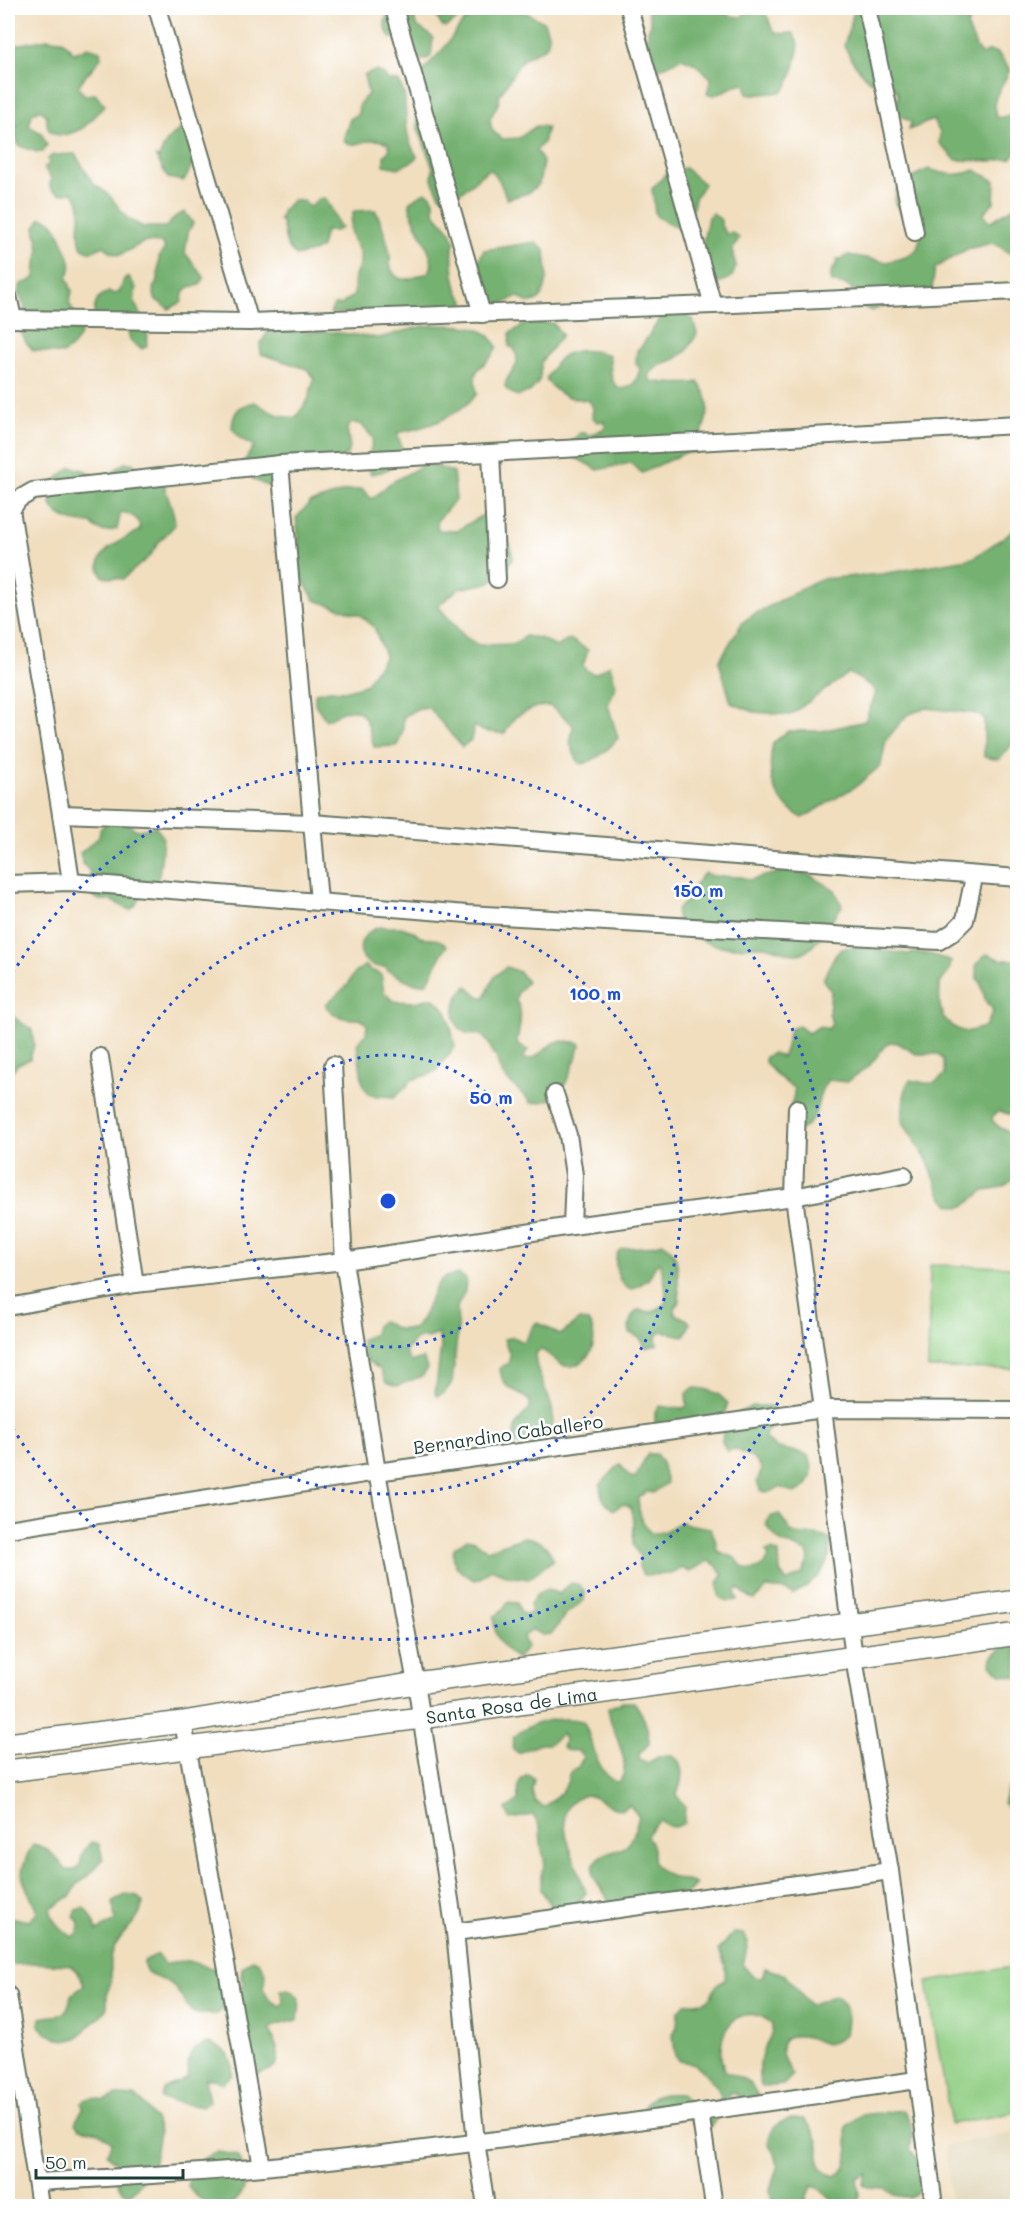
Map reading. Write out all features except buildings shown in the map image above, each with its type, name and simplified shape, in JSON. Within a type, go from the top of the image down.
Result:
[{"type":"street","points":[[158,8],[250,322]]},
{"type":"street","points":[[394,8],[482,314]]},
{"type":"street","points":[[629,8],[713,305]]},
{"type":"street","points":[[867,8],[915,232]]},
{"type":"street","points":[[8,296],[10,319],[250,322],[1017,291]]},
{"type":"street","points":[[71,882],[62,814],[11,510],[19,499],[33,491],[280,464],[1017,425]]},
{"type":"street","points":[[491,453],[497,579]]},
{"type":"street","points":[[280,464],[319,901]]},
{"type":"street","points":[[62,814],[312,823],[974,877],[1017,878]]},
{"type":"street","points":[[8,884],[71,882],[467,914],[939,940],[953,932],[965,920],[974,877]]},
{"type":"street","points":[[100,1057],[135,1284]]},
{"type":"street","points":[[333,1065],[344,1261],[377,1472],[416,1683],[456,1932],[476,2142],[486,2206]]},
{"type":"street","points":[[555,1094],[568,1135],[574,1175],[572,1226]]},
{"type":"street","points":[[797,1107],[794,1197],[854,1658],[890,1871],[934,2206]]},
{"type":"street","points":[[8,1307],[135,1284],[344,1261],[572,1226],[794,1197],[904,1175]]},
{"type":"street","name":"Bernardino Caballero","points":[[8,1529],[377,1472],[823,1409],[1017,1410]]},
{"type":"street","points":[[8,1744],[183,1722],[416,1683],[1017,1601]]},
{"type":"street","name":"Santa Rosa de Lima","points":[[8,1771],[422,1718],[1017,1634]]},
{"type":"street","points":[[183,1722],[186,1750],[262,2167]]},
{"type":"street","points":[[456,1932],[890,1871]]},
{"type":"street","points":[[8,1995],[40,2206]]},
{"type":"street","points":[[37,2182],[262,2167],[476,2142],[916,2080]]},
{"type":"street","points":[[700,2112],[714,2206]]},
{"type":"shaded area","points":[[1017,2131],[1017,2206],[951,2206],[945,2146]]},
{"type":"green space","points":[[391,8],[420,8],[415,23],[433,38],[431,56],[425,60],[416,59],[403,38],[391,38],[385,23]]},
{"type":"green space","points":[[431,8],[465,8],[460,18],[446,27],[442,26]]},
{"type":"green space","points":[[504,8],[517,8],[544,22],[549,36],[547,46],[522,60],[499,96],[499,102],[490,119],[492,130],[502,139],[519,138],[536,126],[547,127],[543,143],[536,150],[543,162],[539,184],[528,193],[507,199],[499,180],[490,169],[461,192],[441,197],[432,180],[433,168],[418,128],[415,104],[420,74],[444,48],[463,22],[473,16],[485,16]]},
{"type":"green space","points":[[647,8],[722,8],[730,16],[742,17],[747,8],[763,11],[774,31],[793,33],[799,45],[793,72],[786,88],[781,92],[753,95],[747,94],[746,86],[742,83],[715,95],[707,94],[711,78],[695,64],[682,58],[655,71],[643,41],[648,37],[651,23]]},
{"type":"green space","points":[[855,8],[978,8],[967,26],[977,49],[982,55],[989,51],[998,53],[1010,70],[995,99],[995,111],[997,118],[1013,115],[1017,119],[1017,150],[1012,158],[992,161],[956,160],[939,143],[940,133],[933,120],[909,130],[911,122],[899,115],[896,109],[898,93],[896,89],[889,84],[869,81],[844,46]]},
{"type":"green space","points":[[47,39],[62,40],[74,53],[88,47],[100,51],[101,57],[78,88],[85,95],[95,94],[105,105],[83,128],[64,135],[58,135],[50,130],[47,116],[40,109],[32,114],[29,126],[41,133],[47,145],[43,152],[37,152],[19,146],[14,132],[17,125],[8,128],[8,49],[11,46]]},
{"type":"green space","points":[[375,71],[383,74],[388,80],[399,81],[404,95],[408,136],[417,156],[415,160],[398,168],[384,165],[384,156],[390,149],[388,143],[374,140],[353,144],[343,140],[350,119],[358,114],[359,104],[368,94],[364,75]]},
{"type":"green space","points":[[184,126],[203,138],[183,181],[168,178],[156,157],[159,158],[168,140]]},
{"type":"green space","points":[[75,154],[93,183],[109,195],[127,218],[143,227],[166,227],[176,216],[185,212],[193,223],[188,233],[185,253],[204,277],[200,285],[189,287],[183,293],[182,302],[169,309],[155,299],[153,288],[158,281],[159,257],[165,248],[162,243],[144,242],[120,255],[112,253],[104,246],[91,252],[82,248],[77,198],[72,192],[60,194],[52,190],[51,178],[44,168],[49,164],[48,159],[53,155]]},
{"type":"green space","points":[[685,168],[704,184],[695,198],[690,223],[679,228],[658,218],[652,189],[669,171]]},
{"type":"green space","points":[[929,169],[952,174],[963,174],[975,170],[995,181],[994,202],[983,214],[990,222],[1017,205],[1017,257],[993,243],[967,249],[935,268],[932,289],[890,302],[872,311],[858,305],[856,292],[846,285],[831,282],[831,272],[837,260],[849,255],[887,262],[906,257],[917,249],[921,235],[914,219],[902,215],[895,203],[896,190]]},
{"type":"green space","points":[[425,192],[434,200],[434,212],[451,232],[455,242],[454,273],[458,291],[465,304],[456,308],[453,306],[431,312],[330,313],[334,305],[339,306],[354,295],[355,276],[360,264],[360,255],[350,230],[354,211],[375,210],[390,252],[390,266],[396,276],[410,279],[426,274],[431,268],[429,251],[410,209],[410,201]]},
{"type":"green space","points":[[324,198],[341,228],[335,231],[325,231],[321,247],[296,256],[287,246],[282,222],[279,220],[283,210],[293,200],[303,201],[310,207],[319,199]]},
{"type":"green space","points":[[713,213],[721,220],[721,226],[727,234],[732,233],[739,238],[732,250],[736,266],[732,277],[717,284],[707,282],[703,243],[708,217]]},
{"type":"green space","points":[[41,218],[54,224],[68,253],[70,265],[67,277],[72,292],[69,303],[82,325],[76,342],[62,354],[33,350],[20,330],[25,307],[18,293],[21,284],[35,277],[39,249],[35,227]]},
{"type":"green space","points":[[535,242],[545,249],[547,269],[545,288],[539,300],[528,303],[517,296],[501,304],[495,304],[484,299],[468,281],[484,250]]},
{"type":"green space","points":[[129,277],[136,288],[135,303],[148,330],[147,345],[142,349],[131,342],[123,326],[110,330],[101,327],[98,329],[95,318],[96,302],[99,298],[109,292],[115,294],[120,291],[124,279]]},
{"type":"green space","points":[[668,307],[693,319],[697,334],[686,352],[660,365],[649,374],[650,381],[682,384],[698,382],[704,392],[708,408],[698,452],[684,453],[642,473],[630,463],[598,470],[565,452],[563,449],[580,433],[586,433],[589,436],[605,428],[604,421],[598,422],[592,417],[593,407],[588,400],[564,396],[555,390],[546,379],[555,363],[568,353],[592,351],[604,353],[609,355],[612,378],[616,386],[620,389],[628,387],[636,381],[640,369],[636,363],[637,350]]},
{"type":"green space","points":[[528,323],[553,323],[562,335],[541,362],[540,379],[531,391],[517,396],[505,387],[517,361],[513,347],[509,347],[510,333]]},
{"type":"green space","points":[[271,326],[305,332],[332,332],[379,338],[423,326],[472,327],[486,334],[497,347],[489,360],[477,371],[475,383],[477,394],[469,402],[441,420],[397,433],[402,448],[406,451],[392,467],[371,474],[367,461],[373,438],[361,424],[352,423],[347,428],[350,448],[348,453],[326,474],[314,476],[291,474],[269,487],[254,480],[242,465],[254,446],[241,439],[232,428],[235,413],[245,405],[255,402],[269,411],[296,417],[308,400],[314,379],[307,369],[261,354],[260,345]]},
{"type":"green space","points":[[125,463],[133,464],[140,472],[160,463],[166,467],[165,489],[175,525],[158,543],[150,556],[123,579],[103,577],[99,568],[104,554],[117,542],[140,530],[139,523],[132,516],[121,512],[117,529],[106,531],[97,529],[91,523],[76,522],[62,517],[53,508],[51,501],[54,483],[71,467],[84,470],[97,477],[111,474]]},
{"type":"green space","points":[[427,463],[453,472],[456,499],[437,521],[438,530],[456,531],[485,514],[503,533],[513,558],[502,574],[488,583],[458,589],[438,606],[465,637],[478,645],[514,644],[525,636],[540,638],[556,647],[570,639],[588,650],[583,666],[586,670],[594,674],[610,665],[616,685],[608,705],[618,738],[594,759],[583,764],[578,762],[570,744],[573,725],[550,706],[536,707],[515,717],[504,734],[483,731],[474,726],[471,740],[462,747],[429,708],[418,708],[403,718],[403,730],[397,746],[374,747],[367,722],[360,712],[346,711],[326,720],[315,704],[315,693],[330,690],[344,691],[365,685],[385,656],[374,627],[360,615],[315,600],[306,586],[296,561],[299,540],[296,518],[310,503],[346,491],[362,489],[372,499],[390,483]]},
{"type":"green space","points":[[1017,528],[1017,738],[999,760],[984,757],[984,720],[979,714],[926,708],[907,715],[886,740],[881,765],[858,785],[803,818],[784,804],[778,796],[771,777],[773,743],[788,731],[822,731],[865,721],[876,693],[871,686],[849,673],[790,715],[754,712],[731,703],[719,661],[742,623],[820,579],[882,574],[973,558]]},
{"type":"green space","points":[[112,818],[128,820],[132,827],[138,830],[155,826],[163,837],[157,881],[130,910],[110,900],[99,900],[84,890],[91,873],[83,864],[80,853],[99,837],[100,829]]},
{"type":"green space","points":[[784,871],[810,875],[835,890],[842,906],[808,950],[792,954],[764,946],[721,946],[703,941],[680,930],[676,910],[692,896],[693,888],[704,873],[750,880]]},
{"type":"green space","points":[[381,927],[401,927],[413,931],[420,937],[439,940],[447,946],[427,983],[415,984],[388,971],[386,967],[368,963],[363,958],[361,944],[364,937]]},
{"type":"green space","points":[[858,947],[908,954],[924,953],[951,962],[949,972],[940,983],[940,1007],[945,1020],[957,1029],[966,1032],[985,1027],[993,1012],[986,1002],[980,981],[977,979],[976,964],[987,954],[1002,960],[1017,960],[1017,1117],[999,1111],[992,1120],[997,1126],[1017,1133],[1017,1176],[1005,1186],[983,1191],[966,1205],[960,1207],[951,1205],[942,1197],[927,1160],[902,1121],[908,1082],[911,1080],[933,1083],[945,1074],[943,1059],[938,1054],[916,1054],[898,1043],[890,1042],[870,1065],[847,1082],[828,1080],[823,1086],[812,1119],[800,1130],[791,1125],[788,1117],[794,1088],[771,1070],[765,1062],[765,1057],[773,1053],[782,1057],[790,1029],[799,1026],[808,1033],[820,1026],[828,1029],[832,1024],[829,1013],[831,991],[823,980],[839,951]]},
{"type":"green space","points":[[365,965],[370,970],[381,974],[384,992],[393,1001],[415,1002],[431,998],[438,1002],[446,1012],[455,1046],[437,1070],[411,1080],[406,1088],[394,1097],[370,1095],[363,1085],[357,1044],[366,1034],[367,1024],[360,1019],[337,1015],[326,1006],[348,985],[353,975]]},
{"type":"green space","points":[[506,967],[519,972],[527,981],[517,994],[516,1001],[521,1016],[517,1044],[528,1050],[523,1059],[533,1058],[557,1042],[580,1043],[581,1047],[565,1083],[554,1098],[531,1103],[502,1073],[495,1054],[493,1055],[485,1038],[478,1034],[468,1034],[457,1024],[454,1011],[462,991],[467,986],[480,997],[485,997],[494,977]]},
{"type":"green space","points":[[8,1013],[32,1030],[34,1045],[30,1059],[18,1064],[8,1076]]},
{"type":"green space","points":[[662,1243],[674,1254],[678,1269],[680,1301],[674,1308],[675,1314],[688,1320],[690,1324],[683,1336],[661,1331],[656,1338],[657,1345],[646,1348],[640,1338],[630,1333],[630,1323],[638,1310],[652,1312],[665,1304],[665,1283],[661,1267],[659,1262],[657,1263],[648,1280],[631,1290],[619,1278],[616,1256],[622,1249]]},
{"type":"green space","points":[[930,1265],[1017,1267],[1017,1369],[928,1368]]},
{"type":"green space","points":[[459,1274],[466,1279],[465,1291],[457,1307],[458,1328],[452,1383],[444,1393],[437,1396],[435,1394],[441,1346],[438,1334],[416,1339],[405,1351],[410,1362],[423,1358],[427,1368],[423,1376],[397,1386],[386,1382],[380,1369],[365,1358],[361,1340],[374,1334],[376,1326],[382,1321],[397,1329],[413,1329],[423,1316],[440,1281],[445,1277]]},
{"type":"green space","points":[[579,1320],[588,1321],[594,1336],[591,1351],[581,1362],[565,1366],[541,1350],[535,1354],[536,1365],[553,1414],[549,1437],[542,1441],[515,1445],[515,1429],[519,1420],[530,1408],[530,1402],[507,1386],[501,1376],[500,1368],[508,1365],[510,1355],[504,1339],[513,1337],[522,1342],[537,1322],[560,1335]]},
{"type":"green space","points":[[693,1388],[713,1392],[725,1400],[728,1404],[723,1416],[658,1428],[655,1423],[655,1411],[659,1406],[681,1409],[687,1406],[686,1394]]},
{"type":"green space","points":[[753,1406],[770,1406],[780,1415],[781,1422],[766,1432],[765,1439],[777,1447],[809,1456],[812,1474],[805,1487],[800,1490],[794,1493],[780,1487],[767,1492],[760,1490],[757,1481],[762,1469],[760,1465],[736,1449],[727,1451],[722,1442],[724,1423],[734,1415]]},
{"type":"green space","points":[[648,1454],[656,1454],[662,1463],[667,1483],[653,1493],[647,1491],[638,1498],[641,1517],[651,1533],[664,1531],[682,1522],[710,1528],[715,1538],[717,1551],[735,1558],[742,1566],[750,1570],[757,1569],[764,1564],[769,1557],[766,1551],[772,1550],[779,1553],[780,1572],[787,1582],[802,1574],[809,1559],[807,1552],[779,1541],[766,1525],[769,1517],[779,1514],[792,1533],[821,1536],[831,1540],[828,1558],[821,1573],[809,1585],[793,1594],[786,1590],[767,1588],[754,1600],[737,1588],[735,1593],[738,1600],[730,1601],[719,1597],[718,1583],[723,1575],[716,1565],[708,1561],[689,1572],[682,1568],[672,1574],[643,1575],[639,1567],[640,1556],[633,1545],[634,1523],[630,1506],[622,1504],[614,1510],[603,1499],[600,1485],[620,1464],[629,1476],[635,1478]]},
{"type":"green space","points":[[524,1537],[543,1544],[553,1560],[529,1579],[507,1576],[491,1569],[479,1579],[474,1580],[455,1564],[454,1548],[467,1539],[475,1541],[487,1550]]},
{"type":"green space","points":[[571,1583],[579,1585],[585,1593],[584,1600],[566,1614],[552,1634],[543,1635],[533,1630],[523,1637],[527,1647],[517,1659],[499,1640],[494,1616],[499,1614],[508,1602],[517,1603],[521,1613],[527,1615],[532,1612],[530,1604],[538,1593],[547,1589],[559,1594]]},
{"type":"green space","points":[[1013,1645],[1017,1647],[1017,1677],[1001,1674],[991,1665],[994,1655]]},
{"type":"green space","points":[[622,1702],[634,1702],[647,1727],[649,1744],[640,1753],[638,1759],[647,1763],[660,1756],[669,1755],[675,1757],[681,1768],[681,1782],[676,1795],[685,1806],[684,1823],[672,1827],[660,1820],[652,1827],[647,1836],[653,1847],[654,1863],[657,1868],[667,1874],[696,1884],[681,1900],[613,1907],[593,1876],[593,1866],[606,1853],[620,1850],[628,1844],[634,1834],[639,1816],[629,1805],[621,1810],[595,1797],[585,1795],[569,1805],[565,1813],[565,1823],[566,1835],[586,1893],[568,1909],[553,1908],[541,1890],[541,1875],[545,1864],[540,1827],[533,1815],[510,1819],[506,1810],[518,1800],[520,1782],[528,1775],[534,1779],[532,1791],[535,1802],[544,1807],[564,1789],[569,1774],[579,1766],[583,1756],[578,1751],[568,1751],[562,1746],[565,1740],[562,1734],[549,1744],[540,1744],[518,1753],[513,1749],[513,1738],[537,1723],[555,1719],[583,1721],[603,1769],[615,1782],[620,1781],[624,1773],[623,1755],[608,1708]]},
{"type":"green space","points":[[1017,1784],[1017,1815],[1003,1803],[1008,1788]]},
{"type":"green space","points":[[91,1842],[99,1844],[103,1859],[77,1885],[71,1896],[51,1908],[52,1917],[57,1925],[72,1937],[78,1933],[79,1923],[74,1916],[77,1910],[84,1908],[90,1914],[97,1931],[115,1921],[113,1902],[127,1894],[137,1896],[143,1902],[142,1909],[114,1948],[107,2007],[104,2012],[77,2038],[58,2039],[46,2033],[39,2024],[41,2018],[64,2012],[71,1995],[84,1986],[82,1980],[76,1970],[68,1965],[34,1963],[8,1965],[8,1917],[29,1921],[37,1913],[22,1874],[26,1858],[34,1844],[53,1854],[66,1870],[76,1870],[81,1863],[84,1851]]},
{"type":"green space","points":[[733,1933],[744,1934],[748,1942],[743,1965],[753,1977],[762,1978],[765,1968],[785,1975],[809,2004],[836,1996],[841,1999],[846,2008],[846,2029],[845,2035],[825,2044],[806,2037],[793,2036],[785,2039],[782,2053],[793,2075],[783,2085],[762,2087],[759,2079],[760,2063],[772,2025],[762,2017],[749,2015],[739,2017],[731,2023],[722,2040],[722,2061],[725,2071],[750,2082],[758,2096],[744,2099],[732,2092],[725,2099],[724,2108],[706,2133],[696,2127],[690,2118],[643,2113],[643,2108],[650,2099],[664,2094],[681,2094],[689,2102],[697,2105],[717,2102],[720,2098],[718,2088],[701,2069],[695,2064],[680,2061],[675,2056],[673,2033],[677,2027],[678,2012],[685,2004],[704,2002],[710,1998],[717,1984],[725,1979],[724,1964],[718,1951]]},
{"type":"green space","points":[[158,1954],[166,1965],[172,1962],[188,1961],[221,1971],[237,1988],[244,1984],[241,1978],[242,1968],[253,1959],[259,1962],[266,1973],[263,1988],[268,1998],[280,2006],[284,2002],[280,1990],[296,1994],[300,2008],[298,2020],[279,2024],[270,2029],[278,2057],[274,2067],[258,2074],[252,2069],[229,2004],[217,2014],[197,2014],[192,2012],[171,1984],[149,1974],[144,1967],[144,1961]]},
{"type":"green space","points":[[1017,1966],[1017,2112],[951,2124],[927,1982]]},
{"type":"green space","points":[[209,2043],[228,2054],[232,2063],[232,2075],[222,2083],[214,2079],[205,2079],[209,2101],[202,2107],[161,2099],[165,2088],[181,2082],[188,2076],[188,2061],[194,2050]]},
{"type":"green space","points":[[117,2095],[134,2096],[142,2101],[156,2121],[159,2132],[153,2167],[129,2194],[117,2183],[118,2165],[107,2153],[112,2142],[99,2132],[80,2128],[75,2123],[83,2109],[84,2100],[92,2098],[103,2101]]},
{"type":"green space","points":[[903,2110],[912,2128],[910,2149],[926,2174],[924,2186],[910,2198],[894,2195],[885,2188],[863,2185],[867,2174],[857,2179],[858,2204],[849,2206],[838,2203],[813,2186],[807,2195],[805,2206],[772,2206],[770,2189],[778,2165],[776,2156],[768,2144],[772,2131],[780,2123],[791,2119],[804,2119],[817,2137],[821,2167],[835,2176],[845,2167],[847,2161],[846,2127],[861,2115]]},
{"type":"green space","points":[[217,2152],[237,2155],[247,2176],[239,2197],[223,2206],[205,2202],[188,2187],[193,2170],[197,2165],[206,2157]]}]
